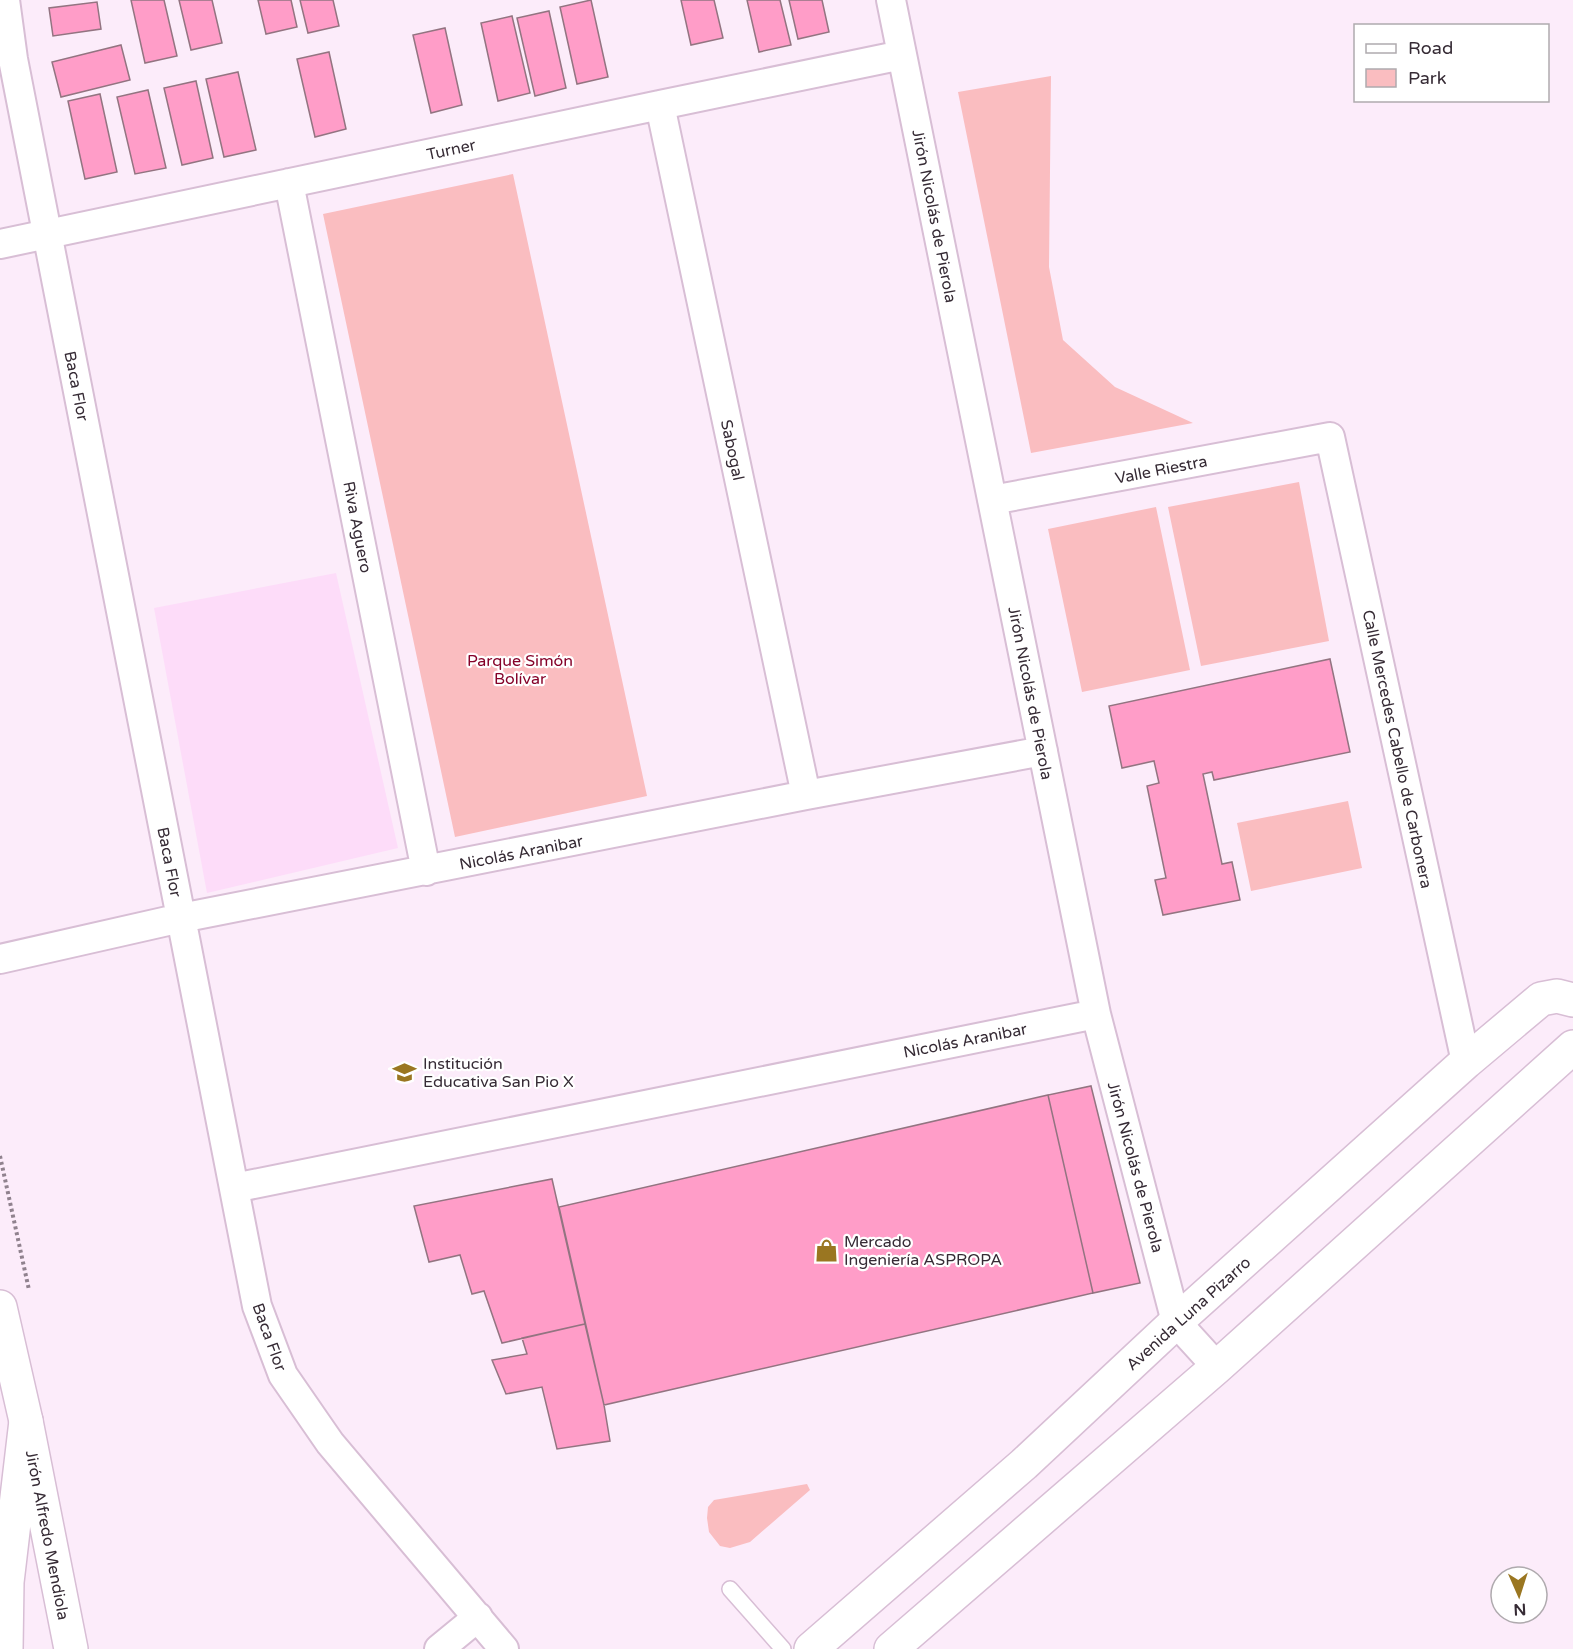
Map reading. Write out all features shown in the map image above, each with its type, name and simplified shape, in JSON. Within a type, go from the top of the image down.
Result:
[{"type":"main road","name":"Avenida Luna Pizarro","points":[[811,1649],[1024,1464],[1176,1322],[1466,1062],[1540,999],[1557,996],[1573,1000]]},
{"type":"main road","points":[[891,1649],[1216,1367],[1573,1047]]},
{"type":"main road","name":"Jirón Alfredo Mendiola","points":[[0,1307],[26,1421],[71,1649]]},
{"type":"main road","points":[[6,1649],[7,1582],[26,1421]]},
{"type":"street","name":"Baca Flor","points":[[5,0],[12,59],[257,1306],[283,1375],[330,1443],[504,1649]]},
{"type":"street","name":"Jirón Nicolás de Pierola","points":[[891,0],[1096,1014],[1176,1322],[1216,1367]]},
{"type":"street","name":"Turner","points":[[0,244],[902,55]]},
{"type":"street","name":"Sabogal","points":[[660,105],[806,795]]},
{"type":"street","name":"Riva Aguero","points":[[289,183],[426,871]]},
{"type":"street","name":"Valle Riestra","points":[[992,500],[1330,437]]},
{"type":"street","name":"Calle Mercedes Cabello de Carbonera","points":[[1330,437],[1466,1062]]},
{"type":"street","name":"Nicolás Aranibar","points":[[0,960],[181,918],[806,795],[1043,751]]},
{"type":"street","name":"Nicolás Aranibar","points":[[234,1188],[1096,1014]]},
{"type":"street","points":[[439,1649],[478,1617]]},
{"type":"lane","points":[[730,1589],[783,1649]]},
{"type":"shaded area","points":[[336,573],[398,848],[207,893],[154,608]]},
{"type":"green space","points":[[1051,76],[1049,267],[1063,340],[1115,387],[1193,423],[1031,453],[958,92]]},
{"type":"green space","name":"Parque Simón Bolívar","points":[[513,174],[647,796],[455,837],[323,214]]},
{"type":"green space","points":[[1299,482],[1329,641],[1201,666],[1168,507]]},
{"type":"green space","points":[[1156,507],[1190,670],[1082,692],[1048,529]]},
{"type":"green space","points":[[1348,801],[1362,868],[1251,891],[1237,823]]},
{"type":"green space","points":[[807,1484],[810,1490],[750,1542],[730,1548],[720,1546],[709,1532],[708,1507],[714,1500]]},
{"type":"building","points":[[131,0],[164,0],[177,56],[145,63]]},
{"type":"building","points":[[179,0],[212,0],[222,43],[191,50]]},
{"type":"building","points":[[258,0],[291,0],[297,27],[266,34]]},
{"type":"building","points":[[300,0],[333,0],[339,26],[308,33]]},
{"type":"building","points":[[591,0],[608,77],[577,84],[560,7]]},
{"type":"building","points":[[681,0],[714,0],[723,38],[691,45]]},
{"type":"building","points":[[747,0],[780,0],[791,45],[759,52]]},
{"type":"building","points":[[789,0],[822,0],[829,32],[798,39]]},
{"type":"building","points":[[97,2],[101,29],[53,36],[49,8]]},
{"type":"building","points":[[549,11],[566,88],[535,96],[517,18]]},
{"type":"building","points":[[512,16],[530,93],[498,101],[481,23]]},
{"type":"building","points":[[445,28],[462,105],[431,113],[413,35]]},
{"type":"building","points":[[121,45],[130,80],[61,97],[52,62]]},
{"type":"building","points":[[329,52],[346,129],[315,137],[297,59]]},
{"type":"building","points":[[238,72],[256,150],[224,157],[206,79]]},
{"type":"building","points":[[196,81],[213,158],[182,165],[164,88]]},
{"type":"building","points":[[148,90],[166,168],[135,174],[117,97]]},
{"type":"building","points":[[100,94],[117,172],[85,179],[68,101]]},
{"type":"building","points":[[1330,659],[1350,752],[1214,780],[1212,772],[1203,774],[1222,864],[1232,862],[1240,900],[1163,915],[1155,880],[1166,878],[1147,786],[1159,783],[1154,761],[1122,768],[1109,706]]},
{"type":"building","points":[[1091,1086],[1140,1283],[1093,1293],[1048,1095]]},
{"type":"building","name":"Mercado Ingeniería ASPROPA","points":[[1048,1095],[1093,1293],[604,1405],[559,1207]]},
{"type":"building","points":[[552,1179],[585,1324],[502,1343],[484,1291],[472,1294],[460,1255],[429,1262],[414,1206]]},
{"type":"building","points":[[585,1324],[610,1441],[557,1449],[542,1387],[506,1394],[492,1360],[527,1354],[522,1338]]},
{"type":"place","name":"Institución Educativa San Pio X","points":[[405,1072]]},
{"type":"place","name":"Mercado Ingeniería ASPROPA","points":[[826,1250]]}]
